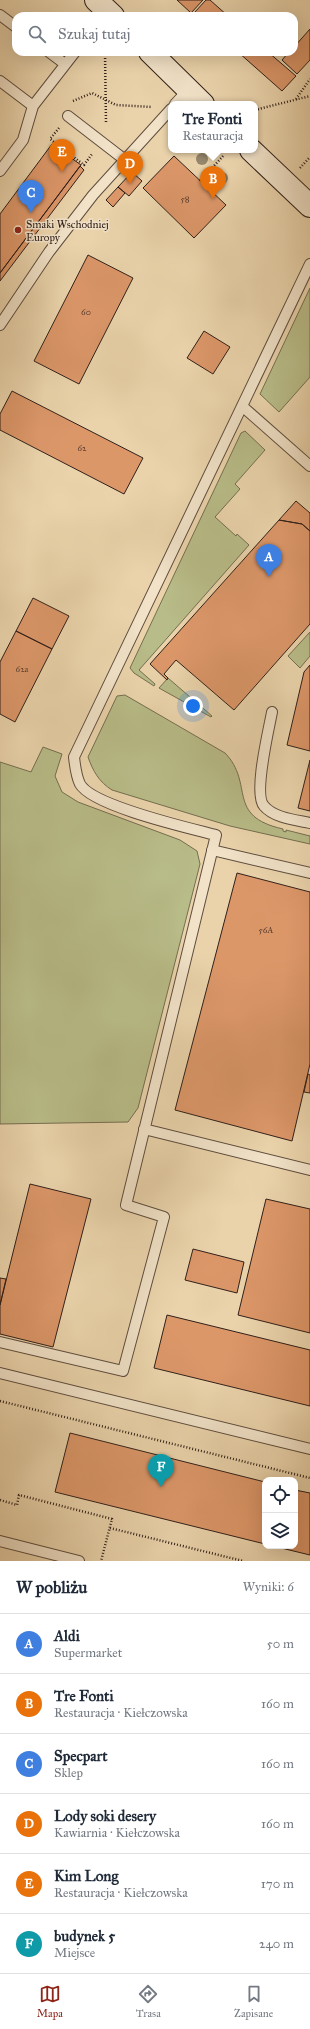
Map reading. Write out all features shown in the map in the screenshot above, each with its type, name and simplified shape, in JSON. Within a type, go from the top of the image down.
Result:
[{"type":"street","points":[[153,56],[189,99]]},
{"type":"street","points":[[254,153],[310,206]]},
{"type":"lane","points":[[0,15],[12,24]]},
{"type":"lane","points":[[54,56],[65,64]]},
{"type":"lane","points":[[0,171],[23,140],[33,106],[72,56]]},
{"type":"lane","points":[[0,80],[33,106]]},
{"type":"lane","points":[[0,325],[49,252],[93,194],[168,112]]},
{"type":"lane","points":[[68,116],[125,160]]},
{"type":"lane","points":[[0,1342],[123,1371],[164,1217],[126,1205],[216,835],[159,820],[98,799],[80,785],[74,757],[310,264]]},
{"type":"lane","points":[[242,406],[310,466]]},
{"type":"lane","points":[[272,712],[259,790],[263,806],[276,815],[310,823]]},
{"type":"lane","points":[[212,850],[310,873]]},
{"type":"lane","points":[[144,1129],[310,1170]]},
{"type":"lane","points":[[0,1373],[310,1449]]},
{"type":"lane","points":[[0,1541],[80,1561]]},
{"type":"path","points":[[105,56],[106,126]]},
{"type":"path","points":[[295,100],[310,79]]},
{"type":"path","points":[[67,105],[77,98],[92,93],[116,104],[154,107]]},
{"type":"path","points":[[258,109],[310,96]]},
{"type":"path","points":[[200,181],[224,155]]},
{"type":"path","points":[[300,168],[310,157]]},
{"type":"path","points":[[0,1401],[310,1478]]},
{"type":"path","points":[[0,1500],[17,1505],[19,1495],[112,1518],[101,1561]]},
{"type":"path","points":[[110,1528],[243,1561]]},
{"type":"green space","points":[[310,288],[310,377],[279,412],[260,394]]},
{"type":"green space","points":[[245,431],[265,450],[235,484],[240,489],[215,517],[236,536],[237,534],[249,545],[139,670],[155,684],[154,686],[134,673],[130,668],[241,433]]},
{"type":"green space","points":[[310,632],[310,656],[300,668],[288,656]]},
{"type":"green space","points":[[168,678],[212,716],[211,717],[159,688]]},
{"type":"green space","points":[[125,695],[225,753],[234,765],[239,776],[247,807],[254,816],[265,823],[283,829],[283,831],[286,832],[286,830],[310,836],[310,844],[230,826],[112,790],[107,787],[97,776],[88,757],[117,696]]},
{"type":"green space","points":[[43,747],[62,754],[55,776],[62,792],[78,802],[180,840],[197,851],[200,864],[138,1108],[128,1122],[0,1124],[0,762],[31,772]]},
{"type":"building","points":[[177,0],[203,0],[192,12],[190,12]]},
{"type":"building","points":[[206,0],[210,0],[224,12],[195,12]]},
{"type":"building","points":[[310,29],[310,60],[297,74],[282,60],[286,56],[298,56],[298,42]]},
{"type":"building","points":[[243,56],[273,56],[296,76],[282,91]]},
{"type":"building","points":[[52,144],[81,165],[0,273],[0,214]]},
{"type":"building","points":[[174,156],[226,205],[194,238],[143,188]]},
{"type":"building","points":[[80,166],[84,170],[0,281],[0,273]]},
{"type":"building","points":[[132,172],[142,181],[129,196],[118,187]]},
{"type":"building","points":[[118,187],[125,193],[113,207],[106,200]]},
{"type":"building","points":[[88,255],[133,278],[79,384],[34,361]]},
{"type":"building","points":[[204,331],[230,347],[213,374],[187,358]]},
{"type":"building","points":[[12,391],[143,458],[124,494],[0,430],[0,414]]},
{"type":"building","points":[[296,501],[310,513],[310,531],[302,524],[279,520]]},
{"type":"building","points":[[279,520],[302,524],[310,531],[310,624],[234,710],[176,660],[164,674],[168,678],[167,680],[150,664]]},
{"type":"building","points":[[33,598],[69,616],[52,649],[16,631]]},
{"type":"building","points":[[16,631],[52,649],[15,722],[0,714],[0,662]]},
{"type":"building","points":[[310,665],[310,751],[287,745],[304,672]]},
{"type":"building","points":[[310,760],[310,811],[298,808]]},
{"type":"building","points":[[237,873],[310,892],[310,1064],[292,1141],[175,1110]]},
{"type":"building","points":[[308,1074],[310,1075],[310,1093],[304,1092]]},
{"type":"building","points":[[30,1184],[91,1199],[53,1347],[0,1334],[0,1305]]},
{"type":"building","points":[[266,1199],[310,1209],[310,1333],[238,1315]]},
{"type":"building","points":[[193,1249],[244,1262],[237,1293],[185,1280]]},
{"type":"building","points":[[0,1278],[6,1279],[0,1305]]},
{"type":"building","points":[[167,1315],[310,1350],[310,1406],[154,1368]]},
{"type":"building","points":[[70,1433],[262,1481],[262,1543],[55,1492]]},
{"type":"building","points":[[298,1491],[310,1493],[310,1555],[285,1549],[298,1549]]},
{"type":"place","name":"Kim Long","points":[[62,172]]},
{"type":"place","name":"Lody soki desery","points":[[130,184]]},
{"type":"place","name":"Tre Fonti","points":[[213,199]]},
{"type":"place","name":"Specpart","points":[[31,213]]},
{"type":"place","name":"Smaki Wschodniej Europy","points":[[18,230]]},
{"type":"place","name":"Aldi","points":[[269,577]]},
{"type":"place","name":"budynek 5","points":[[161,1487]]}]
